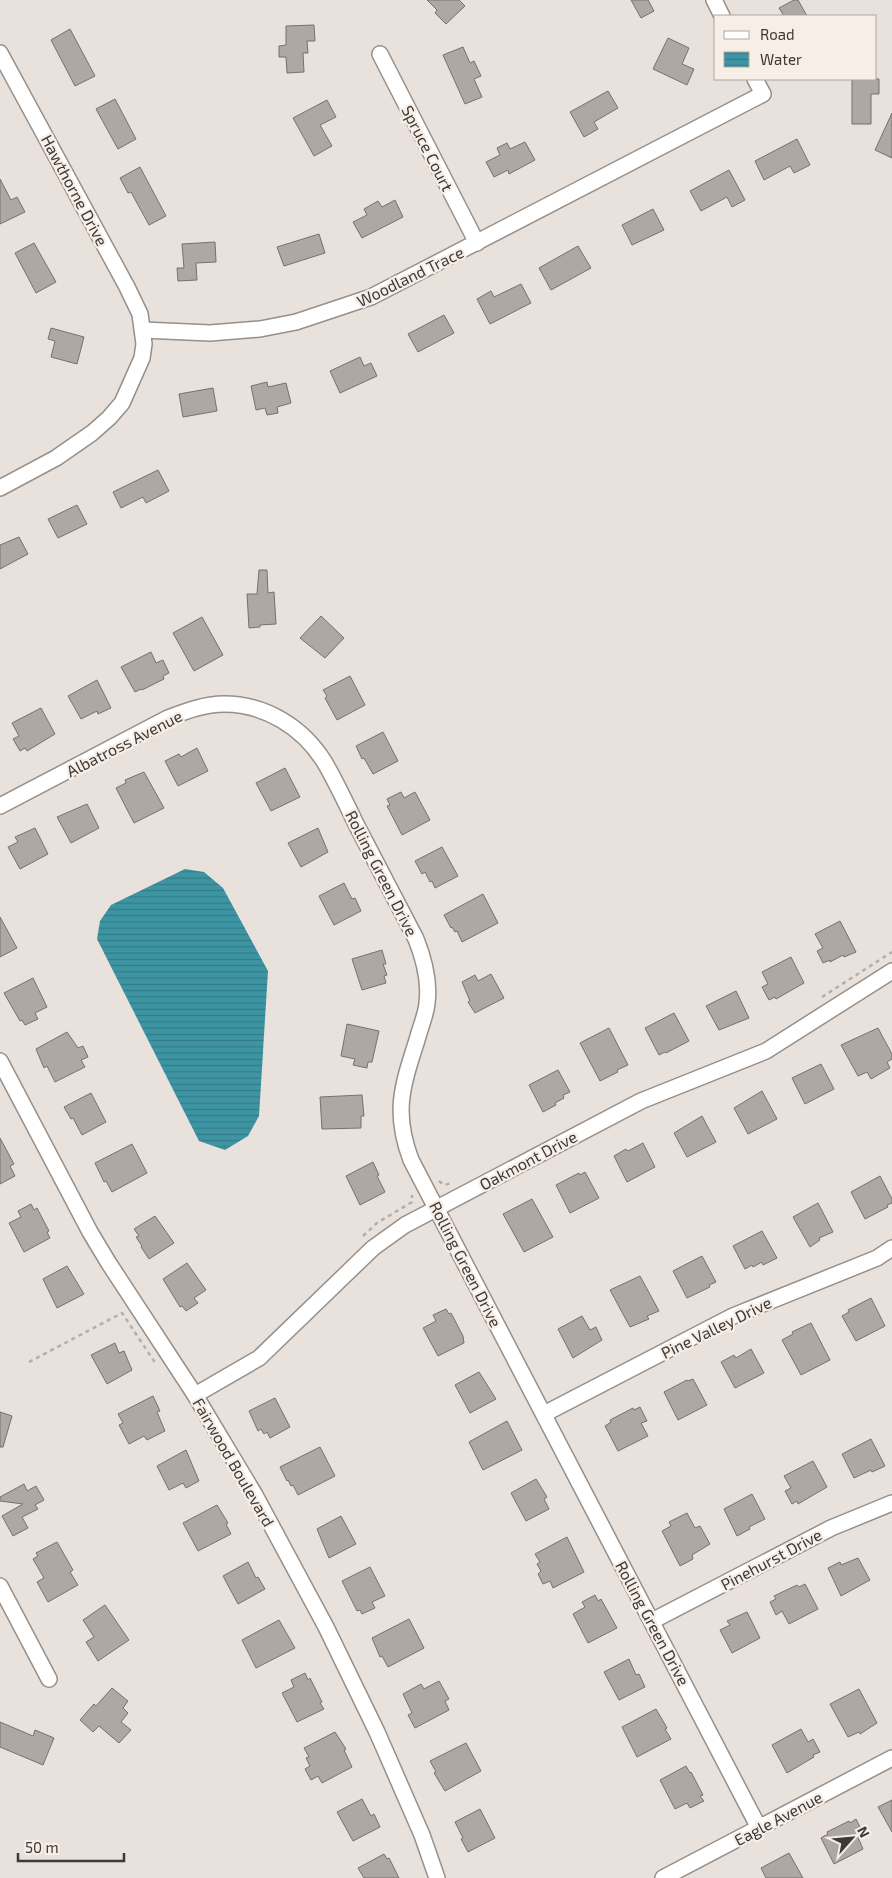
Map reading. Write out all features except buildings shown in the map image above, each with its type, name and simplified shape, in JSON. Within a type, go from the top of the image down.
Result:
[{"type":"street","points":[[714,0],[722,15]]},
{"type":"street","name":"Hawthorne Drive","points":[[0,53],[127,287],[140,314],[143,330]]},
{"type":"street","name":"Spruce Court","points":[[380,54],[477,243]]},
{"type":"street","name":"Woodland Trace","points":[[143,330],[210,333],[260,329],[296,322],[371,297],[763,94],[756,80]]},
{"type":"street","points":[[0,488],[56,458],[109,418],[122,403],[142,358],[143,330]]},
{"type":"street","name":"Albatross Avenue","points":[[0,806],[168,718],[186,711],[222,704],[254,708]]},
{"type":"street","name":"Rolling Green Drive","points":[[254,708],[272,715],[300,732],[324,762],[419,946],[424,959],[427,980],[427,1003],[400,1097],[404,1140],[436,1208],[759,1828]]},
{"type":"street","name":"Oakmont Drive","points":[[195,1395],[260,1358],[373,1248],[404,1225],[641,1101],[766,1051],[892,970]]},
{"type":"street","name":"Fairwood Boulevard","points":[[0,1061],[108,1262],[195,1395],[255,1495],[326,1627],[377,1732],[422,1836],[437,1878]]},
{"type":"street","name":"Pine Valley Drive","points":[[544,1414],[733,1316],[877,1258],[892,1248]]},
{"type":"street","name":"Pinehurst Drive","points":[[652,1621],[831,1528],[892,1503]]},
{"type":"street","points":[[0,1586],[48,1679]]},
{"type":"street","name":"Eagle Avenue","points":[[663,1878],[892,1758]]},
{"type":"path","points":[[361,1238],[377,1223],[412,1202],[412,1193],[417,1191]]},
{"type":"path","points":[[29,1362],[122,1313],[158,1368]]},
{"type":"water","points":[[185,869],[204,872],[223,888],[268,971],[259,1116],[248,1136],[225,1150],[199,1141],[97,939],[100,921],[111,905]]}]
